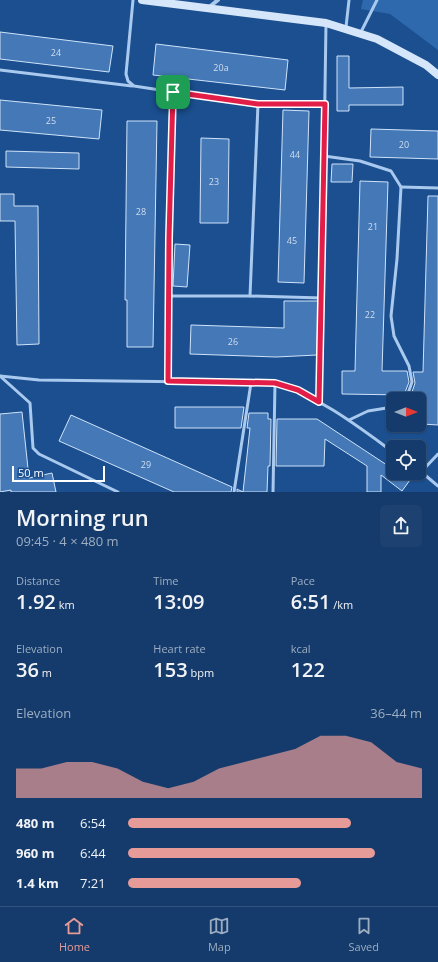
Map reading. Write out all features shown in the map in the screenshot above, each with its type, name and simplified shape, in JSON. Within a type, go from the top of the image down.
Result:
[{"type":"street","points":[[142,0],[326,23],[377,39],[426,65],[438,75]]},
{"type":"street","points":[[208,8],[218,0]]},
{"type":"lane","points":[[133,0],[126,74],[128,82],[134,86]]},
{"type":"lane","points":[[346,29],[349,0]]},
{"type":"lane","points":[[360,34],[377,0]]},
{"type":"lane","points":[[319,402],[326,23]]},
{"type":"lane","points":[[0,70],[134,86],[258,104],[325,104]]},
{"type":"lane","points":[[168,381],[173,92]]},
{"type":"lane","points":[[250,296],[258,104]]},
{"type":"lane","points":[[324,156],[360,161],[391,172],[401,186],[397,259],[391,316],[394,336],[410,366],[412,382],[408,392]]},
{"type":"lane","points":[[401,186],[438,188]]},
{"type":"lane","points":[[169,296],[322,298]]},
{"type":"lane","points":[[0,376],[39,380],[275,383],[298,390],[319,402],[350,420],[386,447]]},
{"type":"lane","points":[[0,376],[30,403],[33,448],[39,454],[118,492]]},
{"type":"lane","points":[[234,492],[251,383]]},
{"type":"lane","points":[[274,492],[275,383]]},
{"type":"lane","points":[[350,420],[368,411],[386,408]]},
{"type":"lane","points":[[426,467],[437,459],[438,454]]},
{"type":"lane","points":[[426,476],[438,486]]},
{"type":"shaded area","points":[[363,0],[438,0],[438,50],[390,14],[361,9]]},
{"type":"building","points":[[0,32],[113,46],[109,72],[0,59]]},
{"type":"building","points":[[156,44],[288,60],[285,90],[153,75]]},
{"type":"building","points":[[337,56],[349,56],[349,88],[403,87],[403,105],[349,105],[349,111],[337,111]]},
{"type":"building","points":[[0,100],[102,110],[99,139],[0,130]]},
{"type":"building","points":[[283,110],[309,111],[304,283],[278,282]]},
{"type":"building","points":[[127,121],[157,121],[153,347],[127,347],[127,300],[125,300]]},
{"type":"building","points":[[371,129],[438,131],[438,159],[370,157]]},
{"type":"building","points":[[201,138],[229,139],[228,223],[200,223]]},
{"type":"building","points":[[6,151],[79,153],[79,169],[6,167]]},
{"type":"building","points":[[332,164],[353,164],[352,182],[331,182]]},
{"type":"building","points":[[360,181],[388,182],[382,371],[407,371],[409,382],[405,392],[386,392],[386,395],[342,394],[342,371],[355,371]]},
{"type":"building","points":[[0,194],[14,194],[14,206],[38,206],[39,344],[17,345],[15,221],[0,221]]},
{"type":"building","points":[[428,196],[438,196],[438,425],[426,424],[426,392],[412,392],[415,383],[413,372],[423,372]]},
{"type":"building","points":[[175,244],[190,245],[187,287],[173,286]]},
{"type":"building","points":[[284,301],[318,301],[317,355],[276,357],[190,354],[191,325],[284,328]]},
{"type":"building","points":[[175,407],[244,407],[241,428],[175,428]]},
{"type":"building","points":[[22,412],[29,478],[52,473],[56,492],[11,492],[11,490],[0,492],[0,414]]},
{"type":"building","points":[[249,413],[268,413],[268,419],[271,419],[270,466],[268,466],[267,492],[243,492],[250,428],[247,428]]},
{"type":"building","points":[[71,415],[232,487],[231,492],[174,492],[59,441]]},
{"type":"building","points":[[277,419],[317,419],[386,464],[386,479],[381,475],[381,492],[367,492],[367,466],[325,439],[324,466],[276,466]]},
{"type":"building","points":[[388,480],[410,480],[402,491]]},
{"type":"route","points":[[173,92],[258,104],[325,104],[319,402],[298,390],[275,383],[168,381],[169,238],[173,92]]}]
